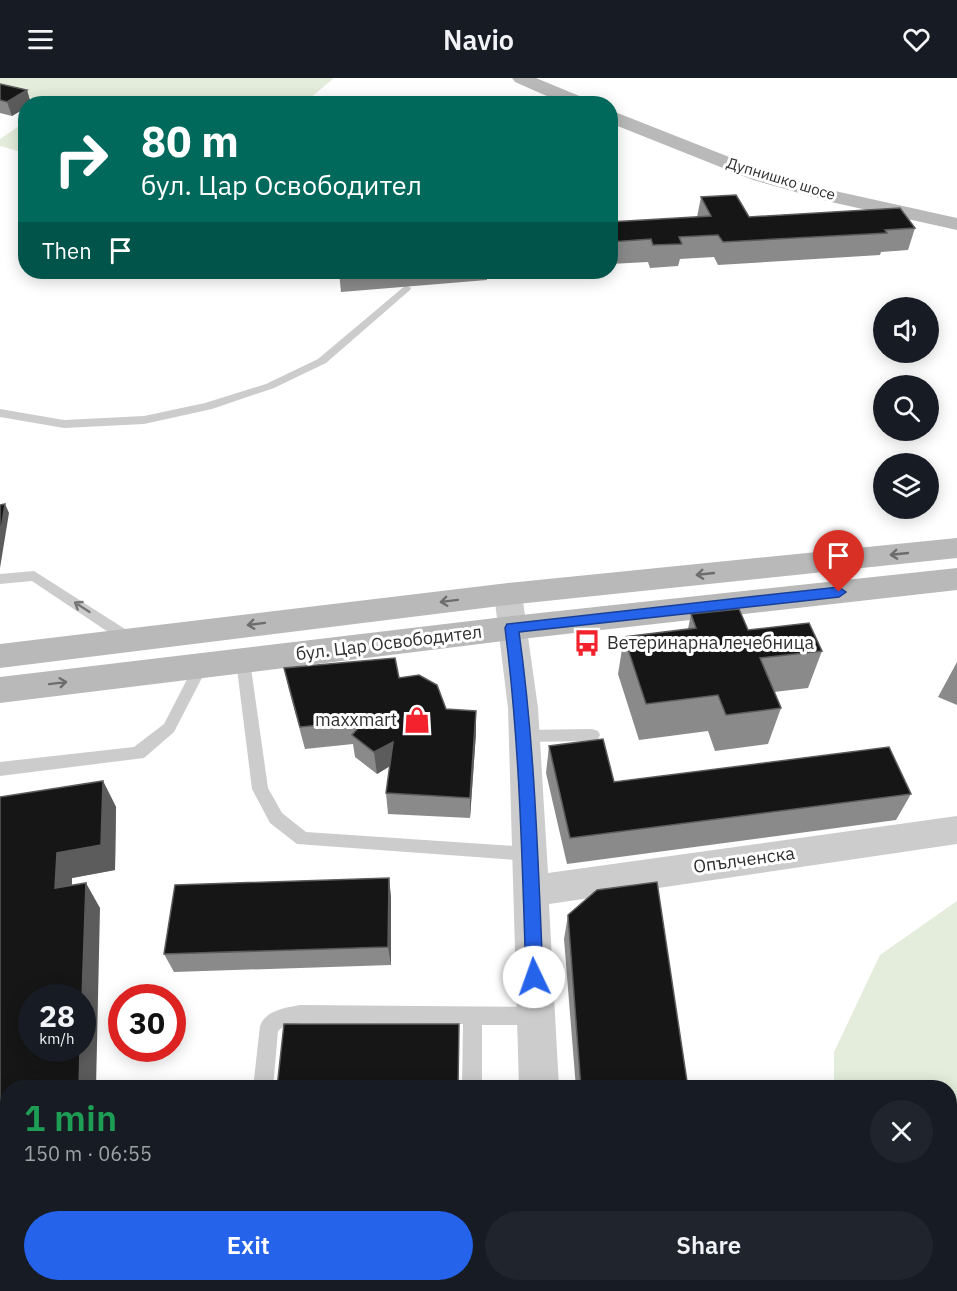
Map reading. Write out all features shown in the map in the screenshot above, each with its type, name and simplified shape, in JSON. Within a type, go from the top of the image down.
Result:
[{"type":"main road","points":[[521,78],[563,96]]},
{"type":"main road","name":"Дупнишко шосе","points":[[618,119],[760,176],[831,196],[957,224]]},
{"type":"main road","name":"бул. Цар Освободител","points":[[0,656],[508,594],[957,548]]},
{"type":"main road","name":"бул. Цар Освободител","points":[[0,690],[512,628],[957,579]]},
{"type":"street","points":[[508,594],[525,736],[539,1080]]},
{"type":"street","name":"Опълченска","points":[[530,891],[957,830]]},
{"type":"lane","points":[[0,413],[64,424],[144,420],[208,406],[270,387],[322,361],[406,288]]},
{"type":"lane","points":[[0,579],[34,576],[131,640]]},
{"type":"lane","points":[[243,661],[260,789],[276,818],[303,839],[529,854]]},
{"type":"lane","points":[[0,769],[138,753],[169,728],[201,666]]},
{"type":"lane","points":[[525,736],[592,735]]},
{"type":"lane","points":[[264,1080],[269,1026],[280,1018],[300,1014],[536,1016]]},
{"type":"lane","points":[[472,1080],[473,1016]]},
{"type":"green space","points":[[0,78],[334,78],[313,96],[18,96],[0,93]]},
{"type":"green space","points":[[18,127],[18,151],[0,146],[0,139]]},
{"type":"green space","points":[[957,901],[957,1080],[834,1080],[834,1052],[880,955]]},
{"type":"building","points":[[0,84],[27,90],[7,102],[0,100]]},
{"type":"building","points":[[736,195],[749,217],[900,208],[915,228],[885,230],[887,233],[723,242],[718,235],[679,237],[682,244],[653,245],[651,239],[618,241],[618,222],[711,216],[701,197]]},
{"type":"building","points":[[5,504],[0,536],[0,505]]},
{"type":"building","points":[[739,609],[748,630],[809,623],[822,651],[760,658],[781,708],[726,715],[718,695],[646,704],[624,637],[696,628],[691,614]]},
{"type":"building","points":[[395,658],[399,678],[419,675],[437,685],[446,709],[476,711],[470,798],[386,793],[393,742],[374,752],[352,735],[364,721],[300,727],[284,668]]},
{"type":"building","points":[[603,739],[614,782],[889,747],[911,794],[570,838],[549,746]]},
{"type":"building","points":[[103,781],[101,845],[57,853],[55,888],[86,883],[82,984],[18,984],[18,1062],[80,1062],[79,1080],[0,1080],[0,797]]},
{"type":"building","points":[[389,878],[388,947],[164,954],[175,885]]},
{"type":"building","points":[[657,882],[687,1080],[580,1080],[568,915],[597,890]]},
{"type":"building","points":[[284,1024],[459,1024],[458,1080],[278,1080]]},
{"type":"place","name":"Ветеринарна лечебница","points":[[587,643]]},
{"type":"place","name":"maxxmart","points":[[417,720]]},
{"type":"route","points":[[534,977],[523,708],[512,628],[839,592]]}]
